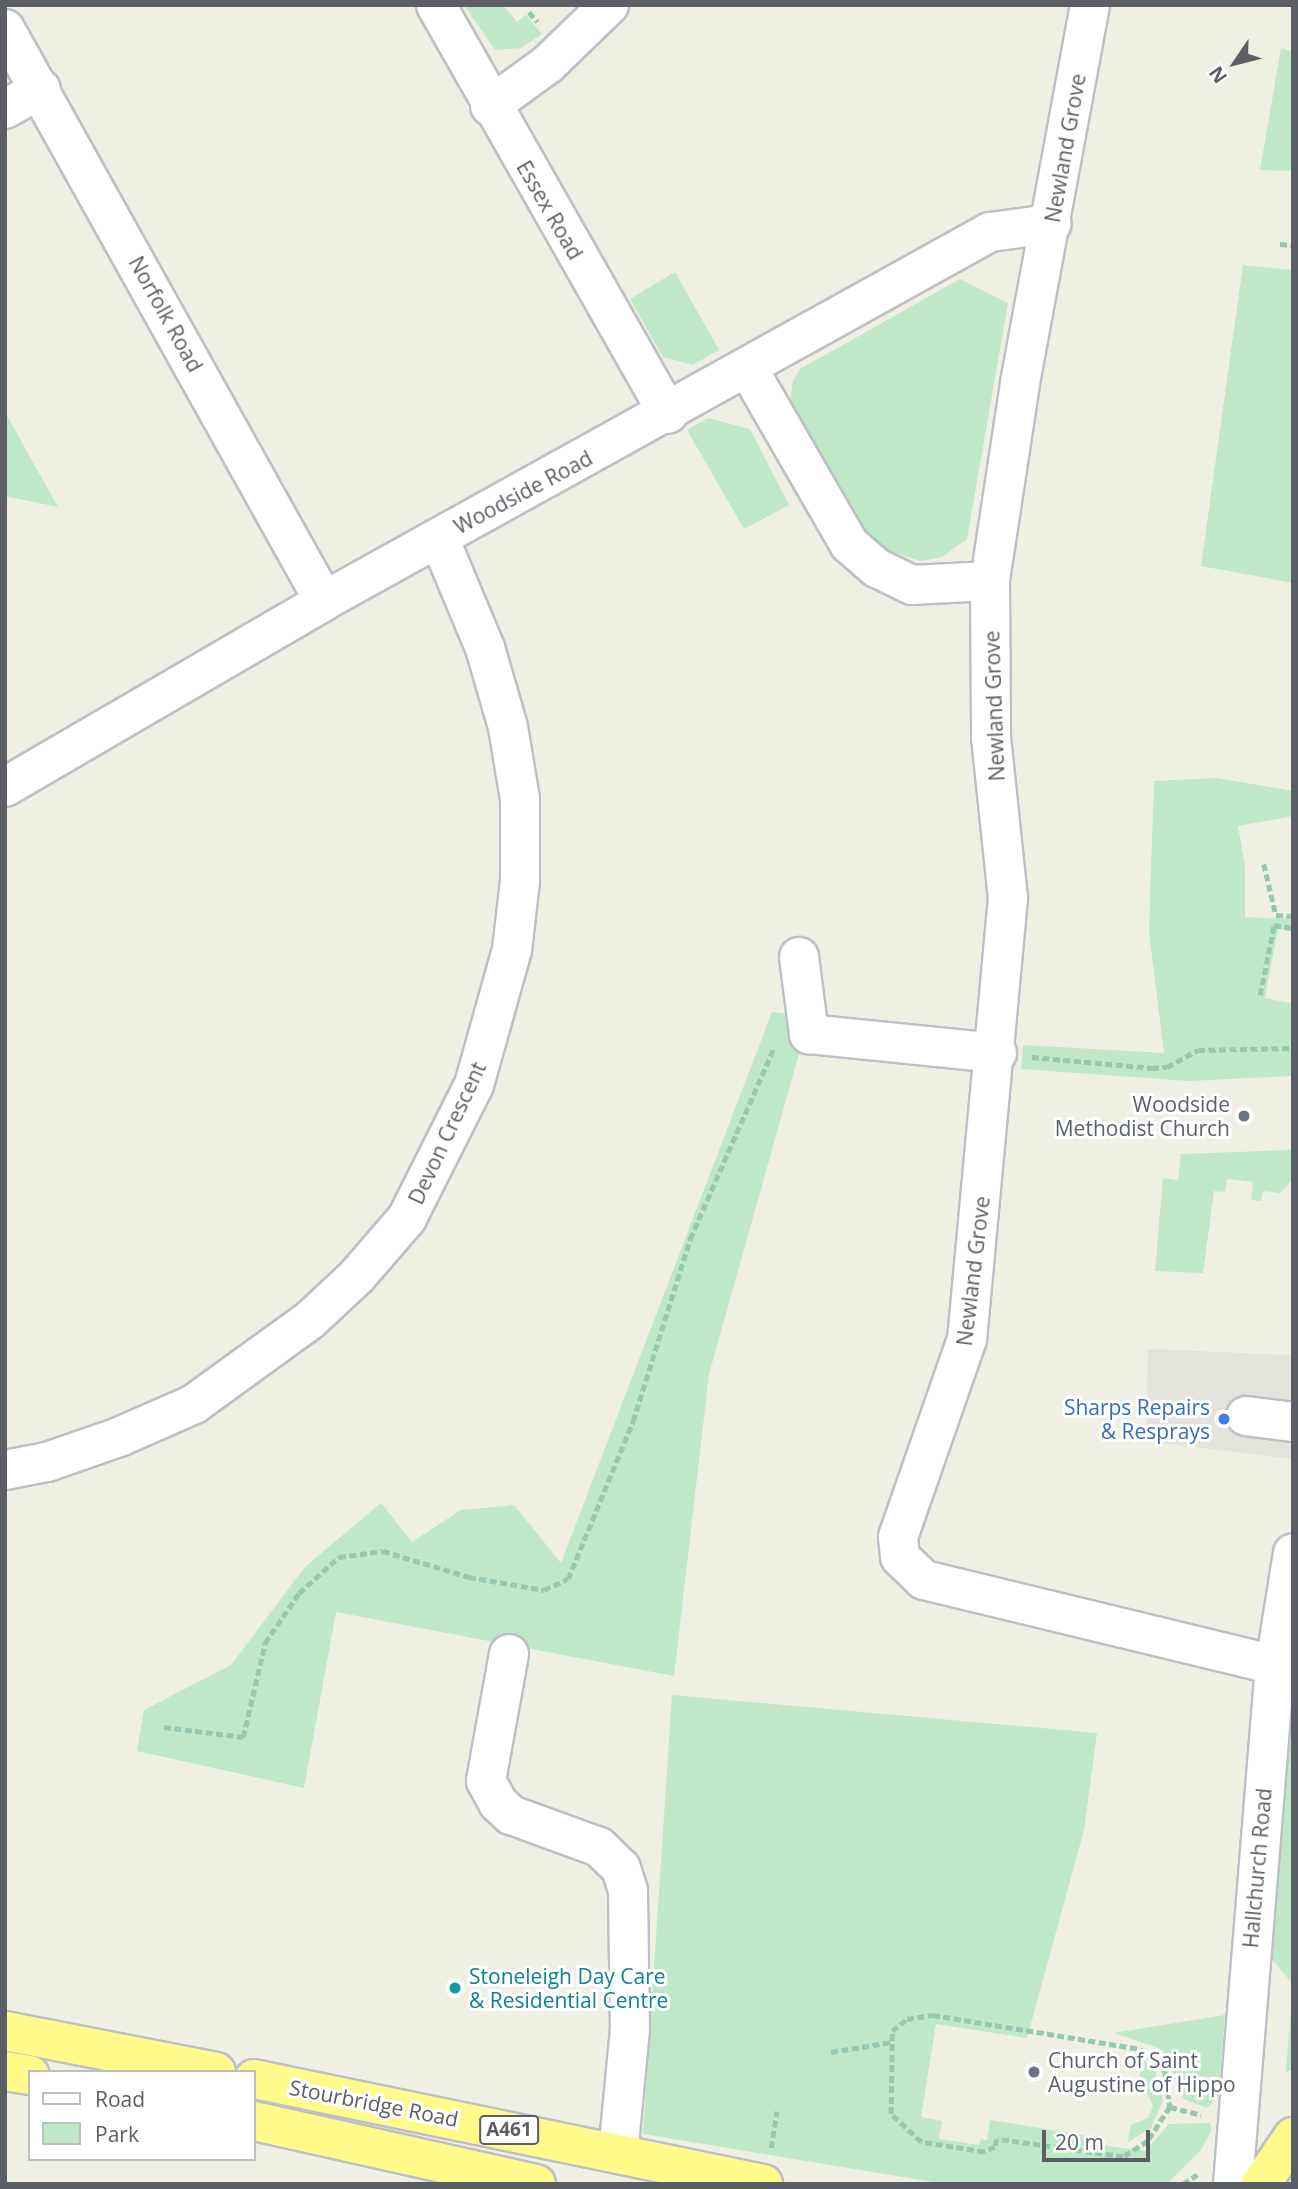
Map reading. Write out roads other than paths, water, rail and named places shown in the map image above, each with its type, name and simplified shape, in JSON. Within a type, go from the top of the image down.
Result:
[{"type":"highway","points":[[5,2031],[206,2070]]},
{"type":"highway","points":[[5,2070],[28,2075]]},
{"type":"highway","name":"Stourbridge Road","points":[[256,2079],[618,2153],[766,2170]]},
{"type":"highway","name":"Stourbridge Road","points":[[256,2121],[536,2184]]},
{"type":"highway","points":[[1261,2184],[1293,2137]]},
{"type":"street","name":"Essex Road","points":[[436,5],[490,106],[668,414]]},
{"type":"street","points":[[490,106],[548,64],[609,5]]},
{"type":"street","name":"Newland Grove","points":[[1090,5],[1052,224],[1020,384],[990,581],[991,737],[1008,898],[997,1053],[967,1339],[904,1514],[898,1537],[900,1557],[924,1580],[1275,1665]]},
{"type":"street","name":"Norfolk Road","points":[[5,29],[41,89],[324,601]]},
{"type":"street","points":[[5,109],[41,89]]},
{"type":"street","name":"Woodside Road","points":[[5,787],[324,601],[668,414],[990,232],[1052,224]]},
{"type":"street","points":[[747,367],[849,544],[877,568],[912,585],[990,581]]},
{"type":"street","name":"Devon Crescent","points":[[5,1471],[47,1462],[107,1441],[194,1404],[310,1320],[357,1276],[407,1218],[474,1085],[512,950],[520,881],[520,799],[508,727],[485,648],[439,538]]},
{"type":"street","points":[[799,957],[809,1034],[997,1053]]},
{"type":"street","points":[[1246,1416],[1293,1422]]},
{"type":"street","name":"Hallchurch Road","points":[[1233,2184],[1275,1665],[1293,1553]]},
{"type":"street","points":[[509,1654],[486,1781],[498,1803],[511,1815],[599,1847],[621,1868],[628,1891],[630,2029],[618,2153]]},
{"type":"place","name":"Woodside Methodist Church","points":[[1244,1116]]},
{"type":"place","name":"Sharps Repairs & Resprays","points":[[1224,1419]]},
{"type":"place","name":"Stoneleigh Day Care & Residential Centre","points":[[455,1988]]},
{"type":"place","name":"Church of Saint Augustine of Hippo","points":[[1034,2072]]}]
